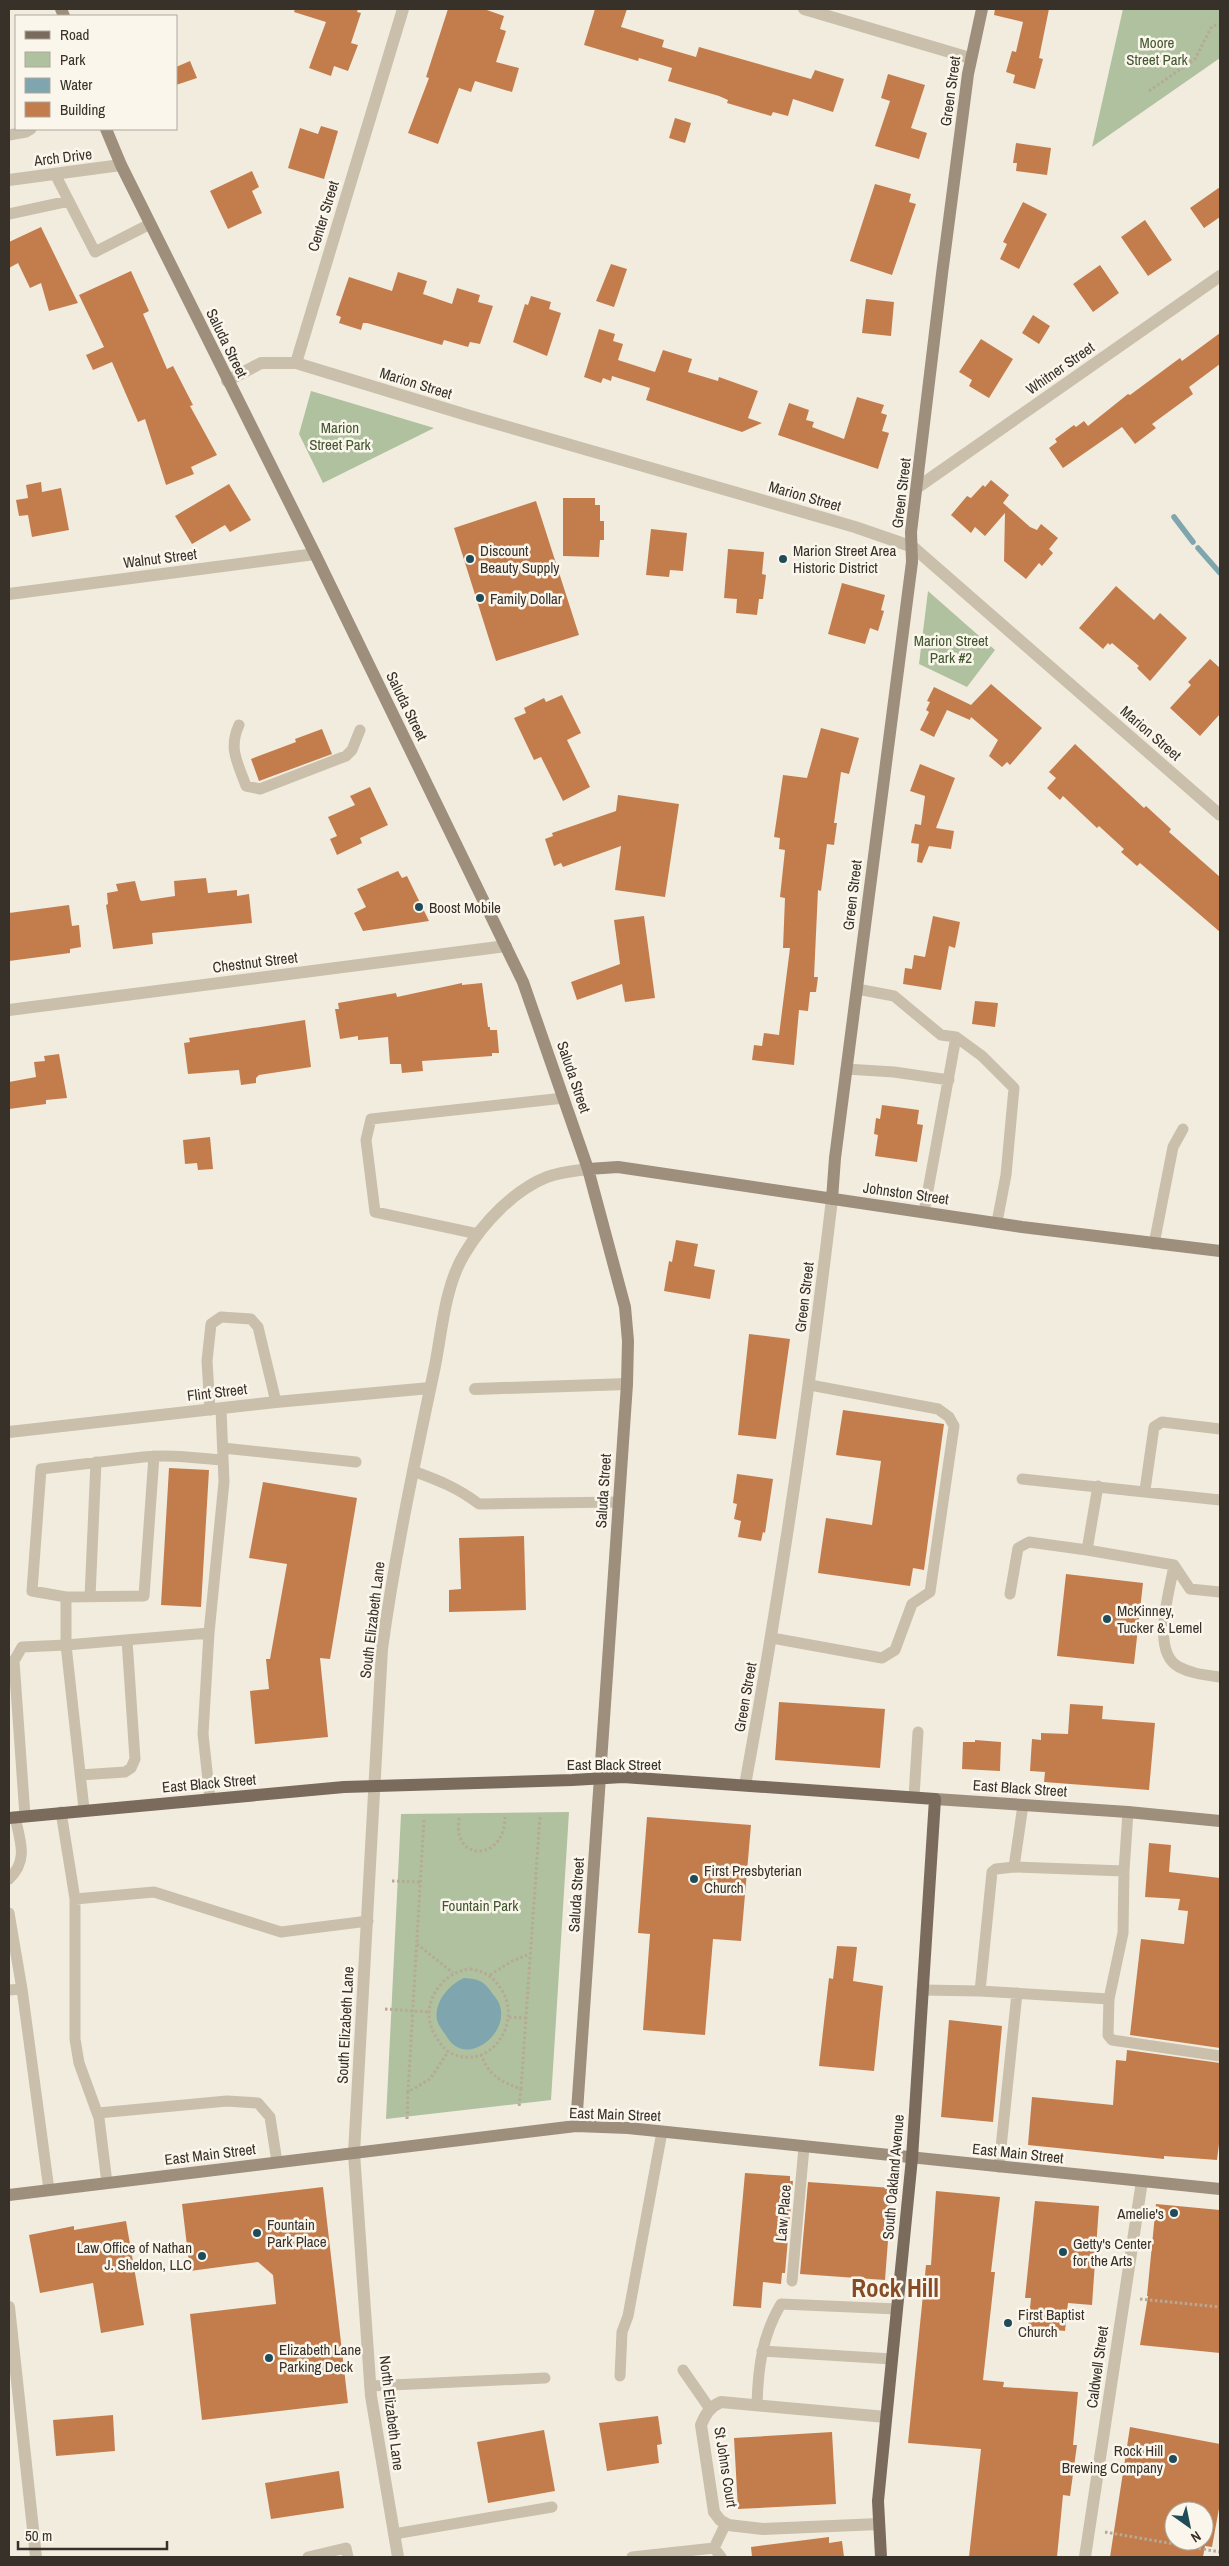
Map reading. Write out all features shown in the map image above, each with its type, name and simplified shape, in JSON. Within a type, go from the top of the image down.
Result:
[{"type":"main road","name":"East Black Street","points":[[16,1817],[84,1809],[344,1787],[572,1780],[601,1777],[746,1784],[935,1799]]},
{"type":"main road","name":"South Oakland Avenue","points":[[881,2557],[878,2501],[912,2158],[935,1799]]},
{"type":"street","name":"Center Street","points":[[296,362],[403,9]]},
{"type":"street","points":[[804,9],[970,58]]},
{"type":"street","name":"Green Street","points":[[746,1784],[772,1638],[810,1385],[846,1069],[912,562],[911,532],[918,487],[942,274],[970,58],[982,9]]},
{"type":"street","name":"Saluda Street","points":[[106,130],[150,224],[315,554],[523,982],[588,1169],[625,1307],[628,1341],[627,1384],[576,2126]]},
{"type":"street","name":"Arch Drive","points":[[9,180],[122,165]]},
{"type":"street","name":"Whitner Street","points":[[918,487],[1220,276]]},
{"type":"street","points":[[227,381],[261,364],[296,362]]},
{"type":"street","name":"Marion Street","points":[[296,362],[470,416],[855,527],[912,547],[1220,815]]},
{"type":"street","name":"Walnut Street","points":[[9,594],[315,554]]},
{"type":"street","name":"Chestnut Street","points":[[9,1010],[506,946]]},
{"type":"street","name":"Johnston Street","points":[[588,1169],[618,1167],[924,1212],[1154,1244],[1220,1251]]},
{"type":"street","name":"South Elizabeth Lane","points":[[354,2153],[382,1649],[389,1598],[413,1471],[452,1286],[464,1255],[478,1234],[490,1220],[526,1188],[551,1175],[588,1169]]},
{"type":"street","points":[[476,1389],[627,1384]]},
{"type":"street","name":"Flint Street","points":[[9,1432],[276,1402],[430,1388]]},
{"type":"street","name":"East Black Street","points":[[935,1799],[1128,1812],[1220,1821]]},
{"type":"street","name":"East Main Street","points":[[9,2195],[576,2126],[662,2132],[1220,2189]]},
{"type":"street","name":"North Elizabeth Lane","points":[[354,2153],[370,2386],[398,2557]]},
{"type":"street","name":"Caldwell Street","points":[[1085,2557],[1142,2181]]},
{"type":"street","points":[[9,2307],[36,2557]]},
{"type":"street","name":"St Johns Court","points":[[879,2524],[763,2529],[726,2523],[720,2520],[714,2512],[701,2425],[705,2414],[721,2402],[886,2417]]},
{"type":"lane","points":[[9,135],[29,130]]},
{"type":"lane","points":[[56,174],[95,252],[150,224]]},
{"type":"lane","points":[[9,214],[69,201]]},
{"type":"lane","points":[[239,725],[233,744],[235,755],[246,786],[253,789],[260,789],[346,756],[352,750],[360,730]]},
{"type":"lane","points":[[857,989],[894,996],[940,1035],[956,1037],[982,1056],[1014,1088],[1006,1175],[997,1222]]},
{"type":"lane","points":[[924,1212],[956,1037]]},
{"type":"lane","points":[[846,1069],[894,1072],[949,1080]]},
{"type":"lane","points":[[478,1234],[375,1212],[366,1140],[371,1119],[564,1098]]},
{"type":"lane","points":[[1154,1244],[1173,1147],[1183,1129]]},
{"type":"lane","points":[[210,1799],[203,1734],[209,1633],[224,1482],[223,1448],[207,1361],[211,1324],[221,1317],[251,1319],[258,1327],[276,1402]]},
{"type":"lane","points":[[772,1638],[882,1658],[895,1650],[912,1604],[930,1592],[954,1426],[949,1417],[938,1409],[810,1385]]},
{"type":"lane","points":[[1145,1490],[1154,1427],[1162,1422],[1220,1429]]},
{"type":"lane","points":[[223,1448],[356,1462]]},
{"type":"lane","points":[[154,1456],[144,1596],[66,1596],[32,1591],[41,1469],[96,1462],[154,1456],[168,1455],[223,1460]]},
{"type":"lane","points":[[90,1596],[96,1462]]},
{"type":"lane","points":[[413,1471],[449,1484],[464,1492],[479,1504],[619,1502]]},
{"type":"lane","points":[[1022,1479],[1145,1490],[1220,1500]]},
{"type":"lane","points":[[1087,1550],[1098,1486]]},
{"type":"lane","points":[[1010,1594],[1018,1548],[1029,1542],[1174,1565],[1190,1589],[1220,1592]]},
{"type":"lane","points":[[1174,1565],[1163,1636],[1164,1650],[1177,1666],[1194,1673],[1220,1676]]},
{"type":"lane","points":[[66,1596],[66,1645],[84,1809]]},
{"type":"lane","points":[[9,1879],[16,1872],[23,1854],[16,1817],[14,1661],[22,1647],[209,1633]]},
{"type":"lane","points":[[80,1775],[125,1772],[131,1768],[135,1759],[127,1640]]},
{"type":"lane","points":[[914,1797],[918,1732]]},
{"type":"lane","points":[[1014,1867],[1023,1805]]},
{"type":"lane","points":[[60,1812],[75,1899],[75,2039],[78,2063],[98,2113],[107,2183]]},
{"type":"lane","points":[[1128,1812],[1124,1871],[1123,1933],[1109,1999],[1108,2035],[1112,2040],[1220,2056]]},
{"type":"lane","points":[[980,1991],[992,1872],[996,1869],[1014,1867],[1124,1871]]},
{"type":"lane","points":[[75,1899],[154,1892],[281,1932],[368,1921]]},
{"type":"lane","points":[[9,1913],[10,1935],[22,1989],[49,2190]]},
{"type":"lane","points":[[9,1990],[22,1989]]},
{"type":"lane","points":[[922,1990],[980,1991],[1109,1999]]},
{"type":"lane","points":[[1000,2167],[1017,1994]]},
{"type":"lane","points":[[98,2113],[227,2101],[258,2103],[270,2117],[277,2162]]},
{"type":"lane","points":[[620,2376],[622,2332],[628,2316],[662,2132]]},
{"type":"lane","name":"Law Place","points":[[792,2281],[804,2147]]},
{"type":"lane","points":[[757,2405],[758,2376],[762,2351],[769,2324],[781,2304],[897,2309]]},
{"type":"lane","points":[[762,2351],[892,2359]]},
{"type":"lane","points":[[683,2370],[710,2409]]},
{"type":"lane","points":[[370,2386],[545,2378]]},
{"type":"lane","points":[[394,2534],[552,2507]]},
{"type":"lane","points":[[632,2557],[718,2553],[726,2523]]},
{"type":"lane","points":[[308,2557],[346,2548],[348,2557]]},
{"type":"path","points":[[1149,91],[1195,59],[1212,26],[1220,24]]},
{"type":"path","points":[[519,2108],[540,1816]]},
{"type":"path","points":[[459,1818],[458,1833],[465,1843],[470,1848],[483,1850],[491,1848],[501,1839],[504,1817]]},
{"type":"path","points":[[407,2119],[424,1819]]},
{"type":"path","points":[[392,1881],[420,1882]]},
{"type":"path","points":[[417,1944],[453,1973]]},
{"type":"path","points":[[490,1975],[512,1961],[530,1954]]},
{"type":"path","points":[[470,1969],[490,1975],[506,1998],[509,2017],[506,2031],[499,2042],[481,2054],[465,2056],[448,2052],[433,2031],[430,2012],[439,1984],[453,1973],[470,1969]]},
{"type":"path","points":[[385,2009],[430,2012]]},
{"type":"path","points":[[509,2017],[526,2018]]},
{"type":"path","points":[[408,2092],[430,2078],[448,2052]]},
{"type":"path","points":[[481,2054],[490,2074],[504,2083],[520,2089]]},
{"type":"path","points":[[1124,2298],[1220,2307]]},
{"type":"path","points":[[1090,2529],[1220,2552]]},
{"type":"green space","name":"Moore Street Park","points":[[1123,9],[1220,9],[1220,58],[1092,147]]},
{"type":"green space","name":"Marion Street Park","points":[[311,391],[434,428],[323,483],[299,434]]},
{"type":"green space","name":"Marion Street Park #2","points":[[928,591],[995,650],[967,687],[919,664]]},
{"type":"green space","name":"Fountain Park","points":[[569,1812],[551,2100],[386,2119],[401,1814]]},
{"type":"water","points":[[464,1978],[484,1983],[499,2002],[501,2017],[492,2037],[484,2044],[464,2049],[455,2046],[447,2037],[438,2023],[437,2014],[443,1995]]},
{"type":"building","points":[[295,9],[358,9],[357,12],[361,13],[351,43],[358,45],[348,71],[334,66],[331,76],[309,68],[326,22],[294,12]]},
{"type":"building","points":[[448,9],[484,9],[504,16],[500,29],[506,31],[496,62],[519,68],[512,92],[475,81],[471,92],[459,88],[438,144],[408,133],[429,78],[426,77]]},
{"type":"building","points":[[595,9],[627,9],[621,27],[664,40],[662,47],[696,57],[699,47],[811,79],[815,70],[844,79],[833,112],[793,99],[788,116],[773,112],[771,116],[727,103],[728,100],[719,96],[668,81],[672,68],[639,58],[638,61],[584,45]]},
{"type":"building","points":[[995,9],[1049,9],[1039,58],[1043,59],[1035,89],[1013,83],[1015,75],[1006,72],[1012,51],[1016,52],[1023,22],[994,15]]},
{"type":"building","points":[[190,61],[197,78],[178,84],[178,66]]},
{"type":"building","points":[[888,74],[925,85],[911,128],[927,133],[919,159],[875,146],[890,101],[881,98]]},
{"type":"building","points":[[675,118],[691,123],[685,143],[669,138]]},
{"type":"building","points":[[321,126],[338,131],[324,179],[288,168],[300,128],[318,134]]},
{"type":"building","points":[[1016,143],[1051,148],[1047,175],[1016,171],[1017,163],[1013,163]]},
{"type":"building","points":[[252,171],[259,187],[252,191],[262,213],[228,229],[210,191]]},
{"type":"building","points":[[875,184],[911,194],[909,202],[916,204],[892,275],[850,261]]},
{"type":"building","points":[[1220,187],[1220,217],[1204,228],[1190,208]]},
{"type":"building","points":[[1023,202],[1047,214],[1019,269],[1000,259],[1007,244],[1003,242]]},
{"type":"building","points":[[1145,220],[1172,260],[1148,276],[1121,237]]},
{"type":"building","points":[[41,227],[78,303],[49,311],[41,283],[30,288],[18,263],[9,268],[9,242]]},
{"type":"building","points":[[611,264],[627,269],[614,307],[596,301]]},
{"type":"building","points":[[1100,265],[1119,293],[1093,312],[1073,284]]},
{"type":"building","points":[[131,271],[149,311],[143,314],[167,369],[173,366],[193,405],[190,406],[217,455],[191,467],[194,474],[166,485],[145,419],[138,422],[112,362],[93,370],[86,355],[104,347],[79,295]]},
{"type":"building","points":[[398,272],[427,281],[423,294],[452,304],[457,288],[480,295],[478,302],[493,306],[480,344],[470,342],[468,347],[444,340],[442,345],[367,323],[363,323],[361,330],[339,323],[341,317],[336,315],[349,277],[392,291]]},
{"type":"building","points":[[531,296],[551,302],[549,309],[561,313],[547,356],[513,342],[525,304],[528,305]]},
{"type":"building","points":[[866,299],[894,302],[891,336],[862,333]]},
{"type":"building","points":[[1033,315],[1050,326],[1039,344],[1022,333]]},
{"type":"building","points":[[599,329],[615,334],[613,341],[623,344],[618,360],[655,372],[663,350],[692,359],[688,372],[718,381],[719,377],[758,391],[748,418],[762,423],[742,432],[646,400],[650,388],[612,376],[611,381],[603,378],[601,383],[584,377]]},
{"type":"building","points":[[1220,333],[1220,364],[1189,387],[1193,394],[1152,424],[1156,428],[1135,444],[1122,427],[1063,468],[1049,448],[1057,442],[1055,439],[1074,425],[1076,427],[1084,421],[1088,426],[1128,394],[1130,395],[1180,358],[1182,361]]},
{"type":"building","points":[[981,339],[1013,359],[989,398],[969,386],[972,380],[959,372]]},
{"type":"building","points":[[857,397],[884,405],[881,413],[887,415],[882,431],[889,433],[878,469],[778,435],[789,403],[809,410],[806,420],[814,422],[812,427],[844,439]]},
{"type":"building","points":[[991,480],[1009,495],[1003,503],[1030,527],[1037,530],[1041,524],[1058,538],[1049,549],[1053,553],[1042,566],[1039,563],[1026,579],[1004,561],[1005,513],[985,536],[975,527],[971,533],[951,515],[967,496],[971,498],[983,485],[985,487]]},
{"type":"building","points":[[41,482],[42,492],[61,488],[69,530],[32,537],[28,515],[19,516],[16,500],[28,498],[26,485]]},
{"type":"building","points":[[229,484],[251,520],[230,532],[225,525],[192,544],[175,516]]},
{"type":"building","points":[[563,498],[595,498],[595,505],[600,505],[600,521],[604,521],[604,540],[600,540],[599,557],[563,556]]},
{"type":"building","points":[[536,501],[579,635],[496,661],[454,528]]},
{"type":"building","points":[[651,529],[687,533],[683,571],[670,570],[669,577],[646,575]]},
{"type":"building","points":[[728,549],[764,552],[762,574],[766,575],[763,599],[759,599],[757,615],[736,613],[737,599],[724,598]]},
{"type":"building","points":[[842,583],[885,595],[881,610],[884,611],[878,631],[870,628],[865,644],[828,634]]},
{"type":"building","points":[[1116,586],[1154,620],[1160,613],[1187,638],[1150,681],[1137,668],[1139,666],[1112,643],[1110,645],[1108,643],[1103,649],[1079,628]]},
{"type":"building","points":[[1210,659],[1220,668],[1220,714],[1200,736],[1170,708],[1191,685],[1188,682]]},
{"type":"building","points":[[991,684],[1042,728],[1010,765],[1007,762],[1002,767],[989,756],[998,740],[971,717],[970,720],[947,710],[934,737],[920,730],[929,712],[926,710],[930,702],[927,701],[934,687],[971,705]]},
{"type":"building","points":[[562,695],[581,733],[567,740],[590,787],[563,801],[541,757],[534,760],[514,718],[526,713],[524,708],[544,698],[546,702]]},
{"type":"building","points":[[821,728],[859,738],[849,774],[841,772],[834,823],[837,823],[834,845],[827,844],[821,891],[818,890],[814,977],[818,977],[816,992],[810,992],[808,1011],[799,1010],[794,1065],[752,1060],[754,1045],[762,1046],[764,1033],[779,1035],[790,948],[783,948],[785,898],[780,897],[785,850],[779,849],[780,838],[774,837],[783,775],[807,778]]},
{"type":"building","points":[[322,729],[332,754],[259,781],[251,759],[296,742],[295,739]]},
{"type":"building","points":[[1075,744],[1144,808],[1146,806],[1171,829],[1169,832],[1220,877],[1220,932],[1140,863],[1137,866],[1121,852],[1124,849],[1099,826],[1097,828],[1063,796],[1060,800],[1047,788],[1056,778],[1049,772]]},
{"type":"building","points":[[920,764],[955,778],[936,828],[954,831],[951,849],[929,846],[922,863],[917,862],[919,844],[911,843],[915,824],[921,825],[925,796],[910,791]]},
{"type":"building","points":[[370,787],[388,825],[360,838],[362,843],[337,855],[330,839],[337,836],[328,817],[355,805],[350,796]]},
{"type":"building","points":[[618,795],[679,804],[665,897],[615,890],[621,846],[563,867],[561,863],[554,866],[545,839],[553,836],[552,833],[616,811]]},
{"type":"building","points":[[398,871],[402,878],[407,876],[429,921],[363,931],[354,913],[366,907],[357,889]]},
{"type":"building","points":[[206,878],[208,893],[237,890],[237,896],[249,894],[252,923],[152,933],[153,944],[113,949],[106,905],[108,904],[107,893],[118,891],[116,884],[135,881],[140,900],[142,901],[175,896],[174,881]]},
{"type":"building","points":[[69,905],[72,926],[79,925],[81,947],[70,949],[70,953],[9,961],[9,913]]},
{"type":"building","points":[[644,916],[655,998],[625,1002],[622,984],[577,1000],[571,982],[620,964],[614,920]]},
{"type":"building","points":[[933,916],[960,922],[955,948],[949,946],[941,990],[903,984],[905,968],[912,969],[914,955],[925,957]]},
{"type":"building","points":[[462,983],[462,985],[482,983],[488,1027],[490,1027],[490,1030],[497,1030],[499,1053],[492,1053],[492,1056],[422,1061],[423,1071],[402,1073],[401,1064],[390,1064],[388,1037],[358,1040],[358,1036],[340,1039],[335,1009],[339,1009],[338,1003],[396,993],[397,997]]},
{"type":"building","points":[[975,1001],[998,1003],[995,1027],[972,1024]]},
{"type":"building","points":[[305,1020],[311,1067],[259,1075],[256,1078],[256,1083],[241,1085],[239,1070],[188,1074],[184,1043],[190,1042],[189,1038]]},
{"type":"building","points":[[59,1054],[67,1098],[46,1100],[46,1104],[9,1109],[9,1082],[36,1077],[34,1062],[45,1061],[44,1056]]},
{"type":"building","points":[[882,1105],[919,1110],[917,1124],[923,1125],[917,1162],[875,1156],[878,1135],[874,1134],[876,1118],[880,1119]]},
{"type":"building","points":[[210,1137],[213,1169],[198,1170],[197,1163],[185,1164],[183,1140]]},
{"type":"building","points":[[676,1240],[698,1244],[694,1266],[715,1270],[710,1299],[664,1291],[669,1261],[672,1262]]},
{"type":"building","points":[[749,1334],[790,1339],[776,1439],[738,1435]]},
{"type":"building","points":[[843,1410],[944,1424],[924,1570],[913,1568],[910,1586],[818,1573],[826,1518],[872,1525],[881,1461],[836,1455]]},
{"type":"building","points":[[169,1468],[209,1470],[201,1607],[161,1605]]},
{"type":"building","points":[[737,1474],[773,1479],[765,1533],[763,1532],[761,1541],[738,1537],[741,1521],[734,1519],[737,1504],[733,1503]]},
{"type":"building","points":[[263,1482],[357,1498],[330,1659],[320,1658],[328,1737],[255,1744],[250,1691],[269,1689],[266,1659],[270,1659],[287,1564],[249,1558]]},
{"type":"building","points":[[524,1536],[526,1610],[449,1612],[449,1590],[461,1589],[459,1538]]},
{"type":"building","points":[[1066,1574],[1143,1583],[1134,1664],[1057,1656]]},
{"type":"building","points":[[779,1702],[885,1709],[880,1768],[775,1760]]},
{"type":"building","points":[[1070,1704],[1103,1706],[1102,1719],[1155,1723],[1149,1790],[1044,1782],[1045,1772],[1030,1771],[1032,1739],[1041,1740],[1041,1733],[1068,1734]]},
{"type":"building","points":[[975,1740],[1001,1742],[1000,1771],[962,1769],[963,1742],[975,1742]]},
{"type":"building","name":"First Presbyterian Church","points":[[647,1817],[751,1825],[741,1941],[713,1939],[705,2035],[643,2030],[650,1934],[638,1933]]},
{"type":"building","points":[[1149,1843],[1171,1845],[1169,1872],[1220,1878],[1220,2048],[1130,2035],[1141,1939],[1184,1944],[1188,1911],[1178,1910],[1180,1899],[1145,1897]]},
{"type":"building","points":[[837,1946],[857,1947],[853,1981],[883,1986],[874,2071],[819,2066],[829,1978],[833,1979]]},
{"type":"building","points":[[949,2020],[1002,2026],[993,2122],[941,2117]]},
{"type":"building","points":[[1127,2050],[1220,2063],[1220,2136],[1217,2160],[1164,2156],[1164,2159],[1028,2145],[1032,2097],[1113,2105],[1116,2060],[1126,2061]]},
{"type":"building","points":[[745,2173],[790,2176],[790,2181],[793,2181],[785,2273],[782,2273],[781,2284],[763,2282],[761,2308],[733,2306]]},
{"type":"building","points":[[808,2182],[892,2188],[885,2280],[800,2274]]},
{"type":"building","points":[[323,2187],[348,2403],[202,2420],[190,2314],[276,2304],[273,2275],[258,2262],[190,2271],[182,2204]]},
{"type":"building","points":[[936,2191],[1000,2197],[991,2272],[995,2272],[983,2380],[1004,2382],[1003,2387],[1078,2392],[1073,2445],[1077,2445],[1070,2496],[1063,2495],[1057,2557],[969,2557],[981,2449],[908,2443],[926,2265],[931,2265]]},
{"type":"building","name":"Getty's Center for the Arts","points":[[1035,2201],[1099,2206],[1092,2305],[1068,2303],[1065,2331],[1028,2327],[1031,2298],[1025,2298]]},
{"type":"building","points":[[1156,2204],[1220,2210],[1220,2353],[1140,2345],[1148,2296]]},
{"type":"building","points":[[126,2221],[144,2325],[101,2333],[93,2283],[40,2293],[29,2235],[74,2226],[74,2230]]},
{"type":"building","points":[[113,2415],[115,2451],[56,2456],[53,2420]]},
{"type":"building","points":[[658,2416],[662,2444],[657,2445],[659,2463],[607,2471],[599,2423]]},
{"type":"building","points":[[1130,2427],[1220,2444],[1220,2503],[1214,2536],[1214,2501],[1164,2501],[1164,2551],[1204,2551],[1203,2557],[1110,2557]]},
{"type":"building","points":[[544,2430],[555,2491],[488,2503],[477,2442]]},
{"type":"building","points":[[832,2432],[836,2504],[738,2509],[734,2438]]},
{"type":"building","points":[[339,2471],[344,2508],[271,2519],[265,2483]]},
{"type":"building","points":[[829,2537],[829,2543],[842,2541],[844,2557],[752,2557],[751,2547]]},
{"type":"waterway","points":[[1174,517],[1193,542]]},
{"type":"waterway","points":[[1198,548],[1220,573]]},
{"type":"place","name":"Discount Beauty Supply","points":[[470,559]]},
{"type":"place","name":"Marion Street Area Historic District","points":[[783,559]]},
{"type":"place","name":"Family Dollar","points":[[480,598]]},
{"type":"place","name":"Boost Mobile","points":[[419,907]]},
{"type":"place","name":"McKinney, Tucker & Lemel","points":[[1107,1619]]},
{"type":"place","name":"First Presbyterian Church","points":[[694,1879]]},
{"type":"place","name":"Amelie's","points":[[1174,2213]]},
{"type":"place","name":"Fountain Park Place","points":[[257,2233]]},
{"type":"place","name":"Getty's Center for the Arts","points":[[1063,2252]]},
{"type":"place","name":"Law Office of Nathan J. Sheldon, LLC","points":[[202,2256]]},
{"type":"place","name":"First Baptist Church","points":[[1008,2323]]},
{"type":"place","name":"Elizabeth Lane Parking Deck","points":[[269,2358]]},
{"type":"place","name":"Rock Hill Brewing Company","points":[[1173,2459]]},
{"type":"district","name":"Rock Hill","points":[[895,2288]]}]
